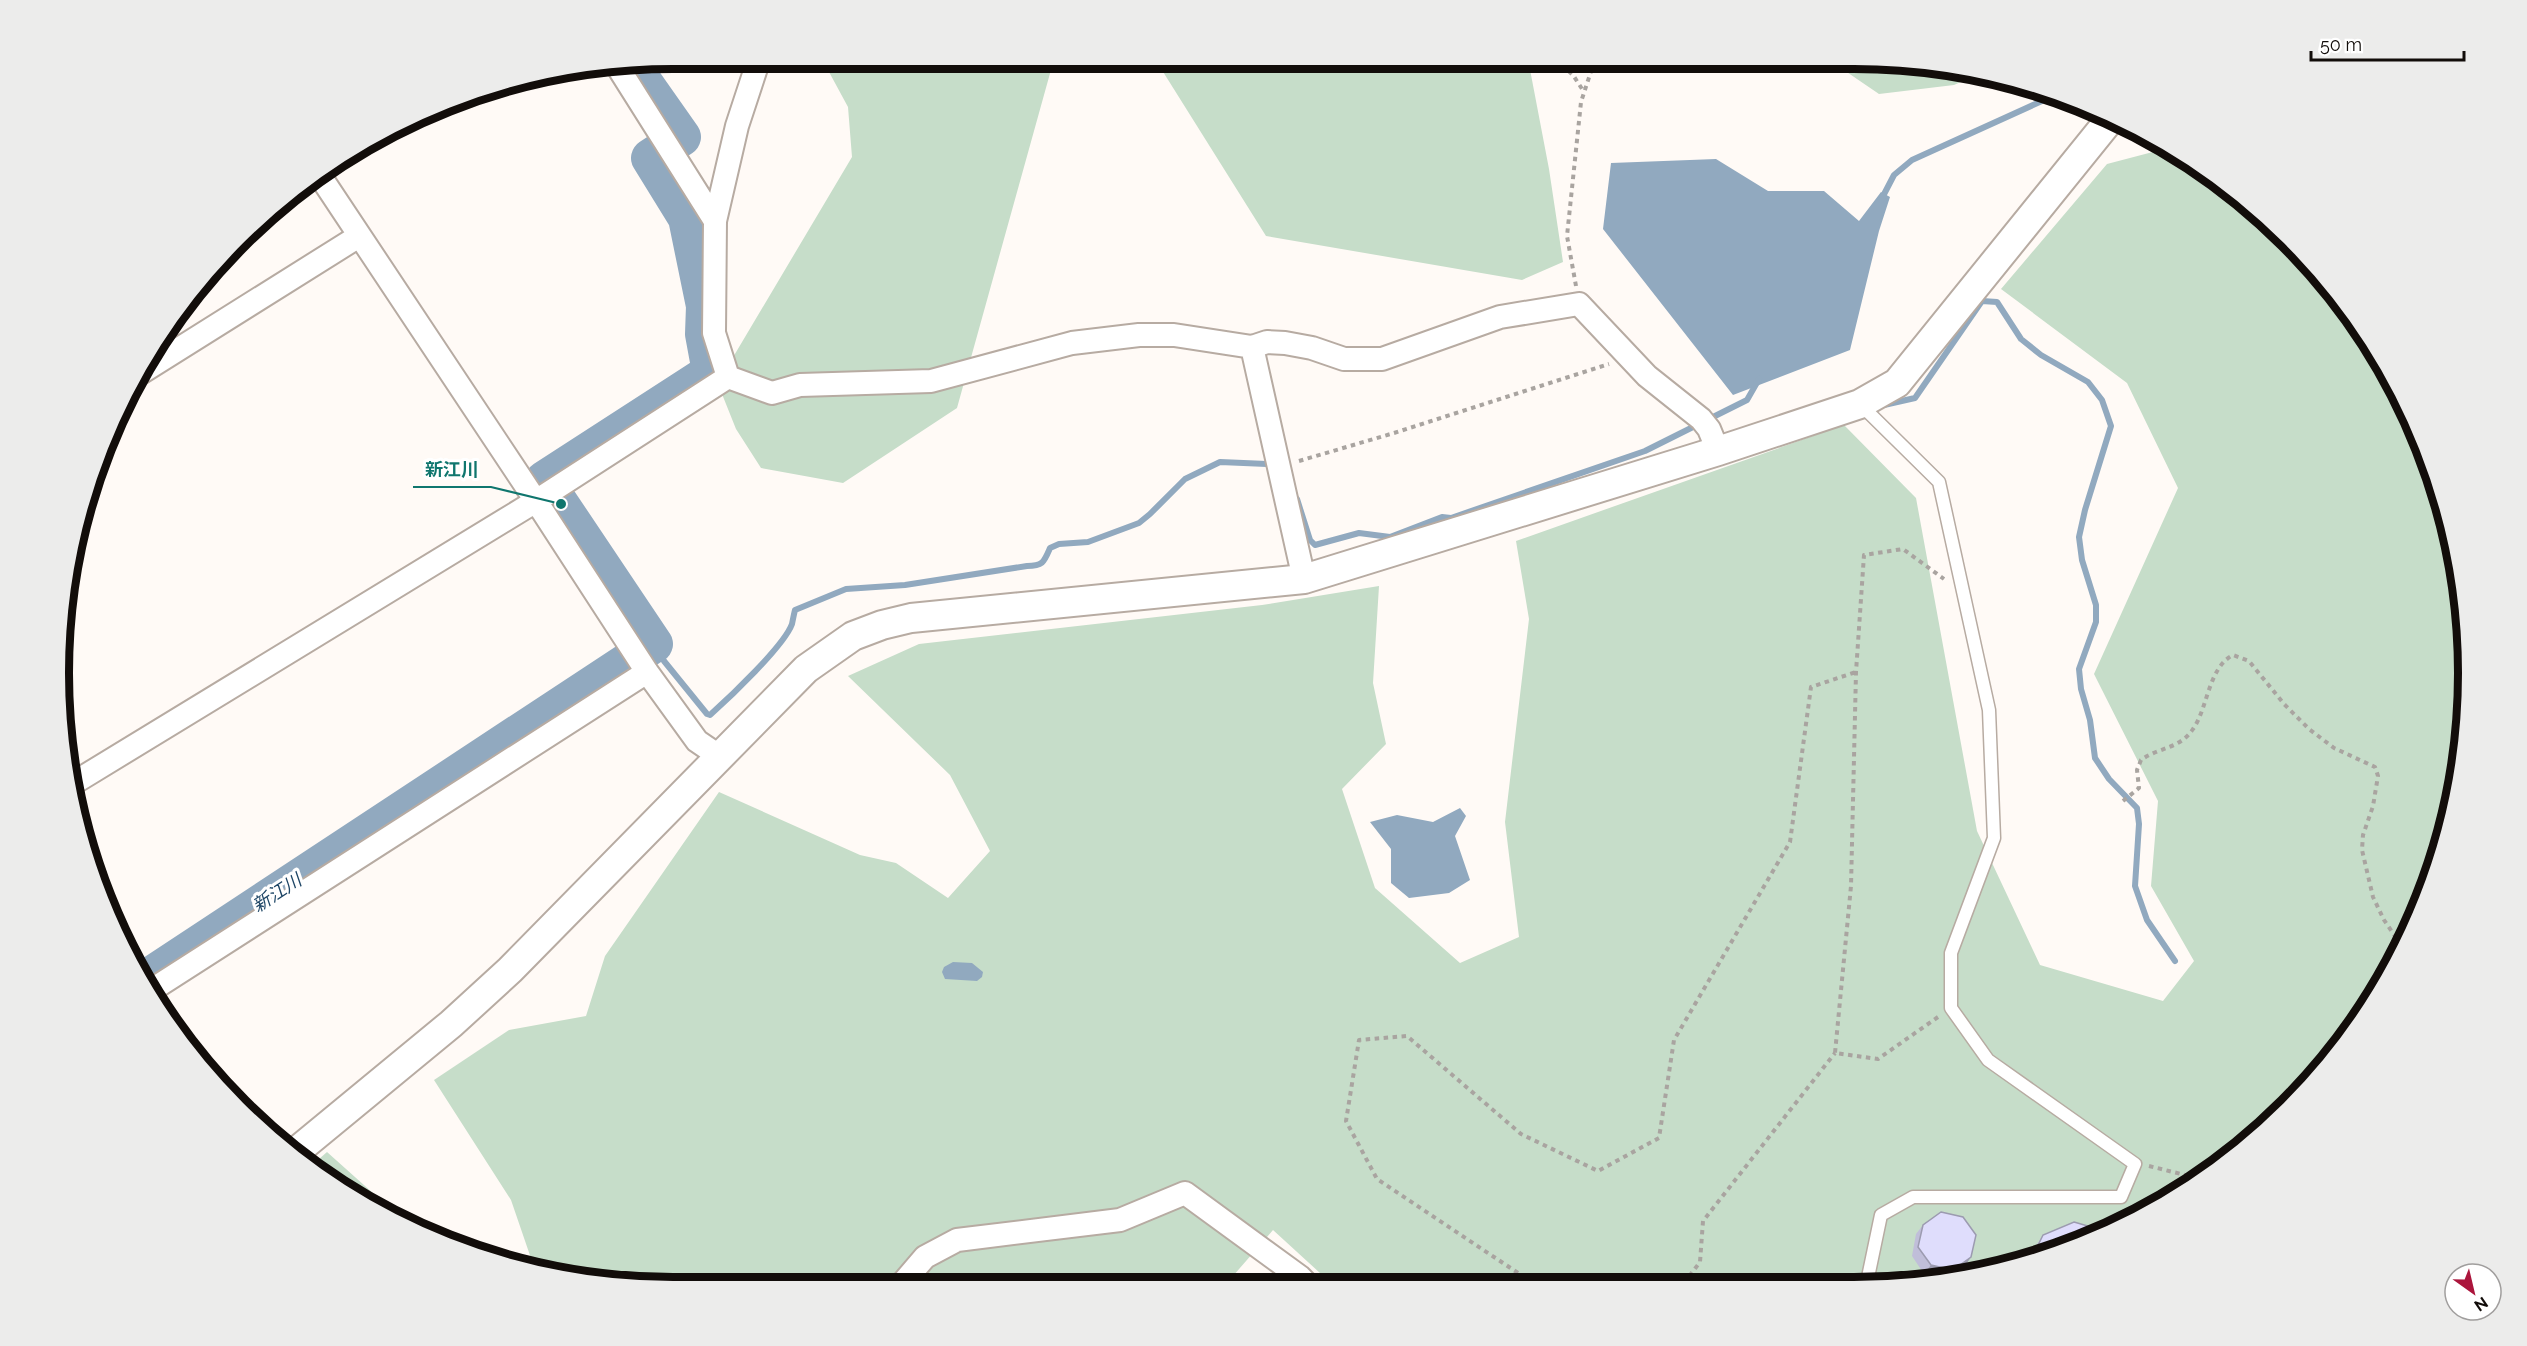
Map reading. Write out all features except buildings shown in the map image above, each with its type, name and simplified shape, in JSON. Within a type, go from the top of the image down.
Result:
[{"type":"street","points":[[728,377],[714,333],[715,221],[737,126],[756,69]]},
{"type":"street","points":[[621,71],[715,221]]},
{"type":"street","points":[[300,1148],[452,1024],[592,888],[806,669],[853,636],[882,624],[911,618],[1304,579],[1718,451],[1860,404],[1898,383],[2106,124]]},
{"type":"street","points":[[323,181],[537,501],[628,645],[697,741],[719,756]]},
{"type":"street","points":[[154,365],[359,236]]},
{"type":"street","points":[[728,377],[772,393],[800,385],[932,381],[1072,343],[1140,335],[1174,335],[1252,347],[1267,342],[1285,343],[1312,348],[1344,359],[1382,359],[1500,317],[1579,304],[1647,376],[1701,419],[1709,429],[1718,451]]},
{"type":"street","points":[[1252,347],[1304,579]]},
{"type":"street","points":[[79,780],[537,501],[728,377]]},
{"type":"street","points":[[157,986],[646,671]]},
{"type":"street","points":[[908,1277],[925,1257],[957,1240],[1120,1220],[1185,1193],[1300,1277]]},
{"type":"lane","points":[[1860,404],[1939,482],[1989,710],[1994,838],[1951,953],[1952,1008],[1988,1060],[2135,1164],[2121,1197],[1913,1197],[1881,1215],[1867,1277]]},
{"type":"path","points":[[1566,69],[1584,92]]},
{"type":"path","points":[[1579,304],[1567,236],[1581,102],[1592,69]]},
{"type":"path","points":[[1278,467],[1604,367],[1625,353]]},
{"type":"path","points":[[1689,1277],[1700,1262],[1703,1221],[1835,1053],[1851,885],[1856,672],[1864,555],[1903,549],[1964,594]]},
{"type":"path","points":[[2123,801],[2139,789],[2137,770],[2141,760],[2182,743],[2193,731],[2210,687],[2223,663],[2233,655],[2249,661],[2284,705],[2309,729],[2334,748],[2370,764],[2376,770],[2378,776],[2373,806],[2363,836],[2362,850],[2373,897],[2397,939]]},
{"type":"path","points":[[1524,1277],[1377,1179],[1346,1121],[1359,1040],[1407,1036],[1521,1134],[1598,1171],[1659,1138],[1674,1040],[1790,842],[1811,687],[1856,672]]},
{"type":"path","points":[[1835,1053],[1878,1059],[1952,1008]]},
{"type":"path","points":[[2135,1164],[2188,1176]]},
{"type":"green space","points":[[827,69],[1051,69],[957,408],[843,483],[761,468],[736,429],[716,379],[729,364],[852,157],[848,107]]},
{"type":"green space","points":[[1161,69],[1530,69],[1549,169],[1563,262],[1522,280],[1266,236]]},
{"type":"green space","points":[[1842,69],[1894,70],[1966,80],[1954,85],[1879,94]]},
{"type":"green space","points":[[2157,151],[2190,171],[2222,194],[2281,246],[2333,305],[2356,337],[2396,406],[2426,479],[2446,555],[2457,633],[2457,713],[2446,791],[2426,867],[2396,940],[2356,1009],[2308,1071],[2252,1127],[2190,1175],[2121,1215],[2048,1245],[1972,1265],[1894,1276],[1324,1277],[1273,1230],[1232,1277],[633,1276],[594,1272],[531,1259],[511,1200],[434,1080],[509,1030],[586,1016],[605,956],[719,792],[860,855],[896,863],[948,898],[990,851],[950,775],[848,676],[919,644],[1262,605],[1379,586],[1373,683],[1386,744],[1342,789],[1375,888],[1460,963],[1519,937],[1505,822],[1529,619],[1516,541],[1844,425],[1916,498],[1977,831],[2040,965],[2163,1001],[2194,961],[2151,886],[2158,801],[2094,674],[2178,488],[2127,383],[2001,289],[2107,164]]},
{"type":"green space","points":[[327,1152],[384,1203],[337,1175],[317,1161]]},
{"type":"water","points":[[1716,159],[1768,191],[1824,191],[1859,221],[1881,192],[1890,197],[1879,231],[1850,350],[1733,395],[1603,229],[1611,163]]},
{"type":"water","points":[[1460,808],[1466,816],[1455,836],[1470,880],[1449,893],[1409,898],[1391,883],[1391,849],[1370,822],[1397,815],[1433,822]]},
{"type":"water","points":[[953,962],[972,963],[983,972],[982,977],[977,981],[945,979],[942,972],[944,967]]},
{"type":"waterway","name":"新江川","points":[[150,976],[654,644],[544,480],[711,372],[704,334],[705,306],[687,218],[650,158],[682,137],[635,70]]},
{"type":"waterway","points":[[1881,200],[1894,175],[1912,160],[2044,100]]},
{"type":"waterway","points":[[1884,405],[1915,398],[1982,301],[1997,302],[2021,339],[2041,355],[2088,382],[2102,400],[2111,426],[2079,537],[2082,560],[2096,605],[2096,622],[2079,669],[2081,689],[2090,720],[2095,758],[2109,779],[2137,808],[2139,824],[2135,886],[2147,920],[2175,961]]},
{"type":"waterway","points":[[1709,419],[1747,400],[1759,379]]},
{"type":"waterway","points":[[1297,499],[1310,540],[1315,545],[1359,533],[1390,537],[1442,517],[1451,518],[1645,451],[1699,424]]},
{"type":"waterway","points":[[654,644],[664,661],[710,715],[755,671],[787,634],[795,610],[846,589],[905,585],[1040,564],[1050,548],[1059,544],[1088,542],[1139,523],[1185,479],[1220,462],[1267,464],[1272,469]]},
{"type":"place","name":"新江川","points":[[561,504]]}]
